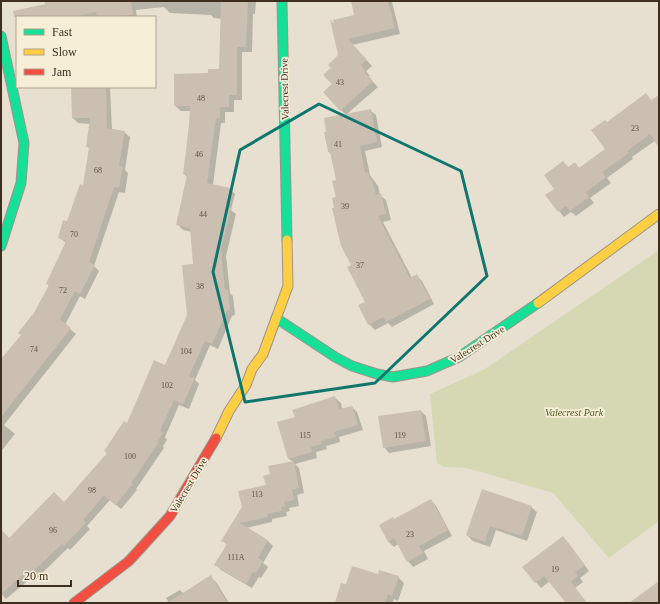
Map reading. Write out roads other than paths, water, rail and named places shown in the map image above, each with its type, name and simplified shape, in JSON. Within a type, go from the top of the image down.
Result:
[{"type":"street","name":"Valecrest Drive","points":[[74,603],[129,561],[170,516],[216,438],[229,411],[246,385],[252,369],[263,354],[288,286],[282,1]]},
{"type":"street","points":[[1,36],[24,143],[21,183],[1,246]]},
{"type":"street","name":"Valecrest Drive","points":[[276,318],[335,358],[352,366],[377,374],[393,377],[427,371],[459,357],[515,319],[659,214]]},
{"type":"park label","name":"Valecrest Park","points":[[574,412]]}]
